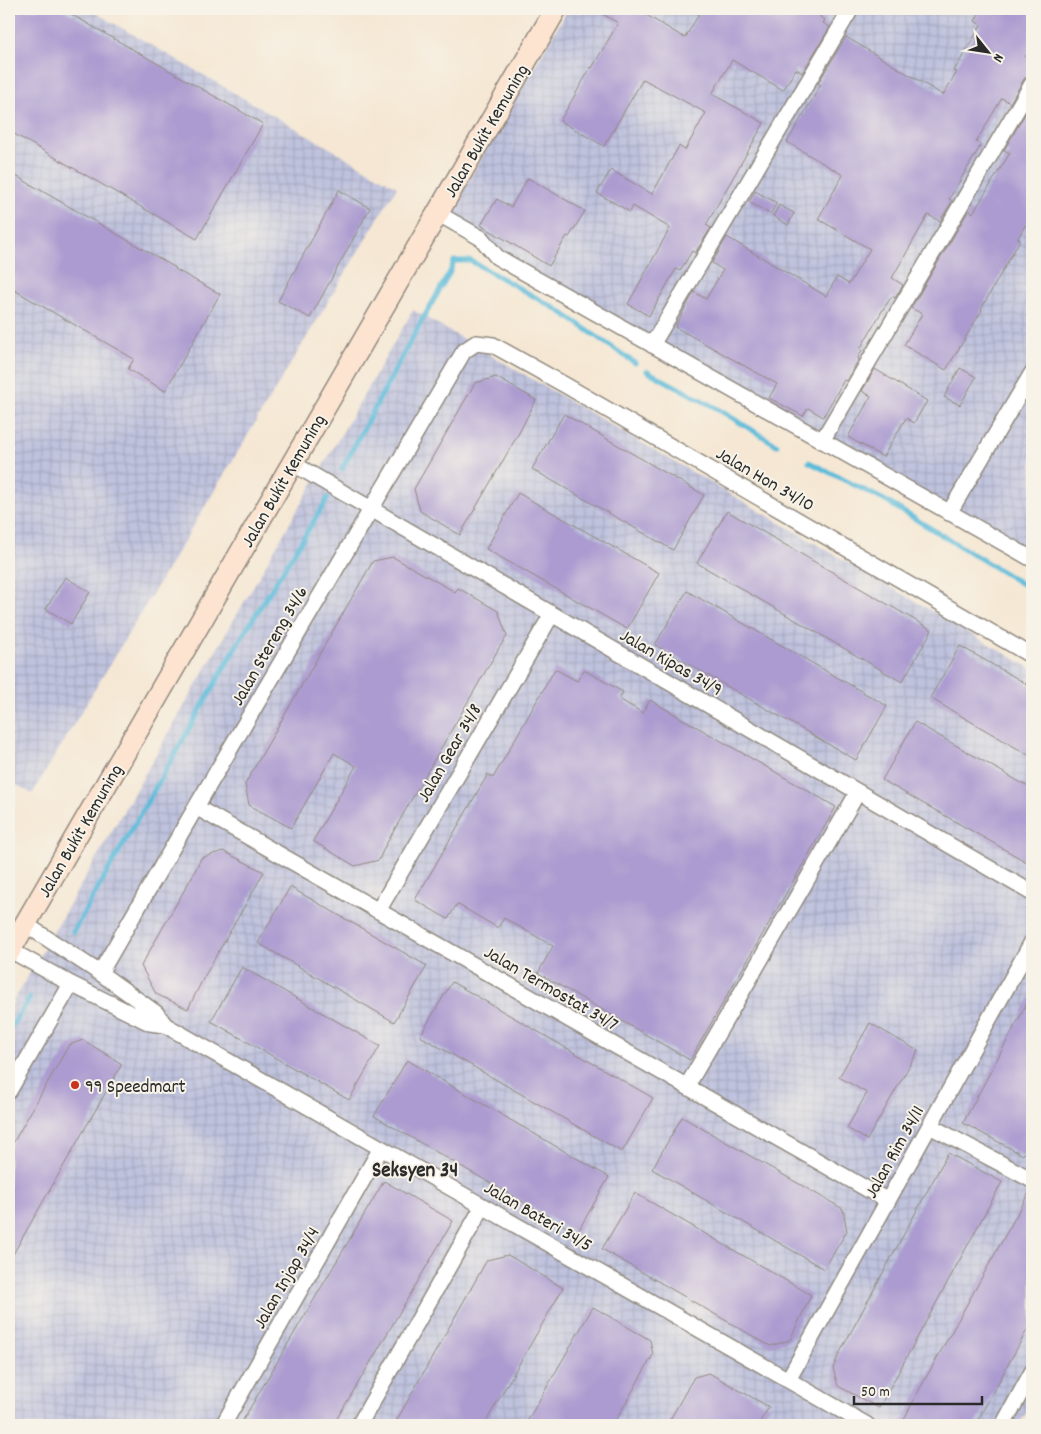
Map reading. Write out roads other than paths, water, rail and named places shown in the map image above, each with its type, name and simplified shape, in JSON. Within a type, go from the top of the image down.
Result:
[{"type":"main road","name":"Jalan Bukit Kemuning","points":[[9,951],[556,9]]},
{"type":"street","points":[[652,345],[851,9]]},
{"type":"street","points":[[822,441],[1032,84]]},
{"type":"street","points":[[437,213],[481,238],[497,257],[1032,559]]},
{"type":"street","name":"Jalan Stereng 34/6","points":[[100,973],[464,351],[476,343]]},
{"type":"street","name":"Jalan Hon 34/10","points":[[476,343],[493,345],[565,385],[1032,656]]},
{"type":"street","points":[[950,513],[1032,374]]},
{"type":"street","name":"Jalan Kipas 34/9","points":[[292,463],[1032,893]]},
{"type":"street","name":"Jalan Gear 34/8","points":[[378,911],[552,614]]},
{"type":"street","points":[[686,1086],[858,792]]},
{"type":"street","name":"Jalan Termostat 34/7","points":[[196,807],[888,1201]]},
{"type":"street","points":[[25,924],[100,973],[156,1013],[165,1025]]},
{"type":"street","name":"Jalan Rim 34/11","points":[[788,1380],[1032,942]]},
{"type":"street","points":[[9,951],[150,1023],[165,1025]]},
{"type":"street","points":[[9,1092],[71,984]]},
{"type":"street","name":"Jalan Bateri 34/5","points":[[165,1025],[868,1425]]},
{"type":"street","points":[[930,1126],[1032,1180]]},
{"type":"street","name":"Jalan Injap 34/4","points":[[223,1425],[381,1148]]},
{"type":"street","points":[[359,1425],[483,1206]]},
{"type":"street","points":[[1003,1425],[1032,1372]]},
{"type":"waterway","points":[[342,469],[417,329],[450,272],[454,261],[471,261],[558,310],[635,363]]},
{"type":"waterway","points":[[647,371],[716,408],[777,445]]},
{"type":"waterway","points":[[809,462],[884,500],[1032,590]]},
{"type":"waterway","points":[[73,932],[240,640],[328,498]]},
{"type":"waterway","points":[[9,1030],[30,998]]},
{"type":"place","name":"99 Speedmart","points":[[75,1085]]},
{"type":"district","name":"Seksyen 34","points":[[415,1169]]}]
